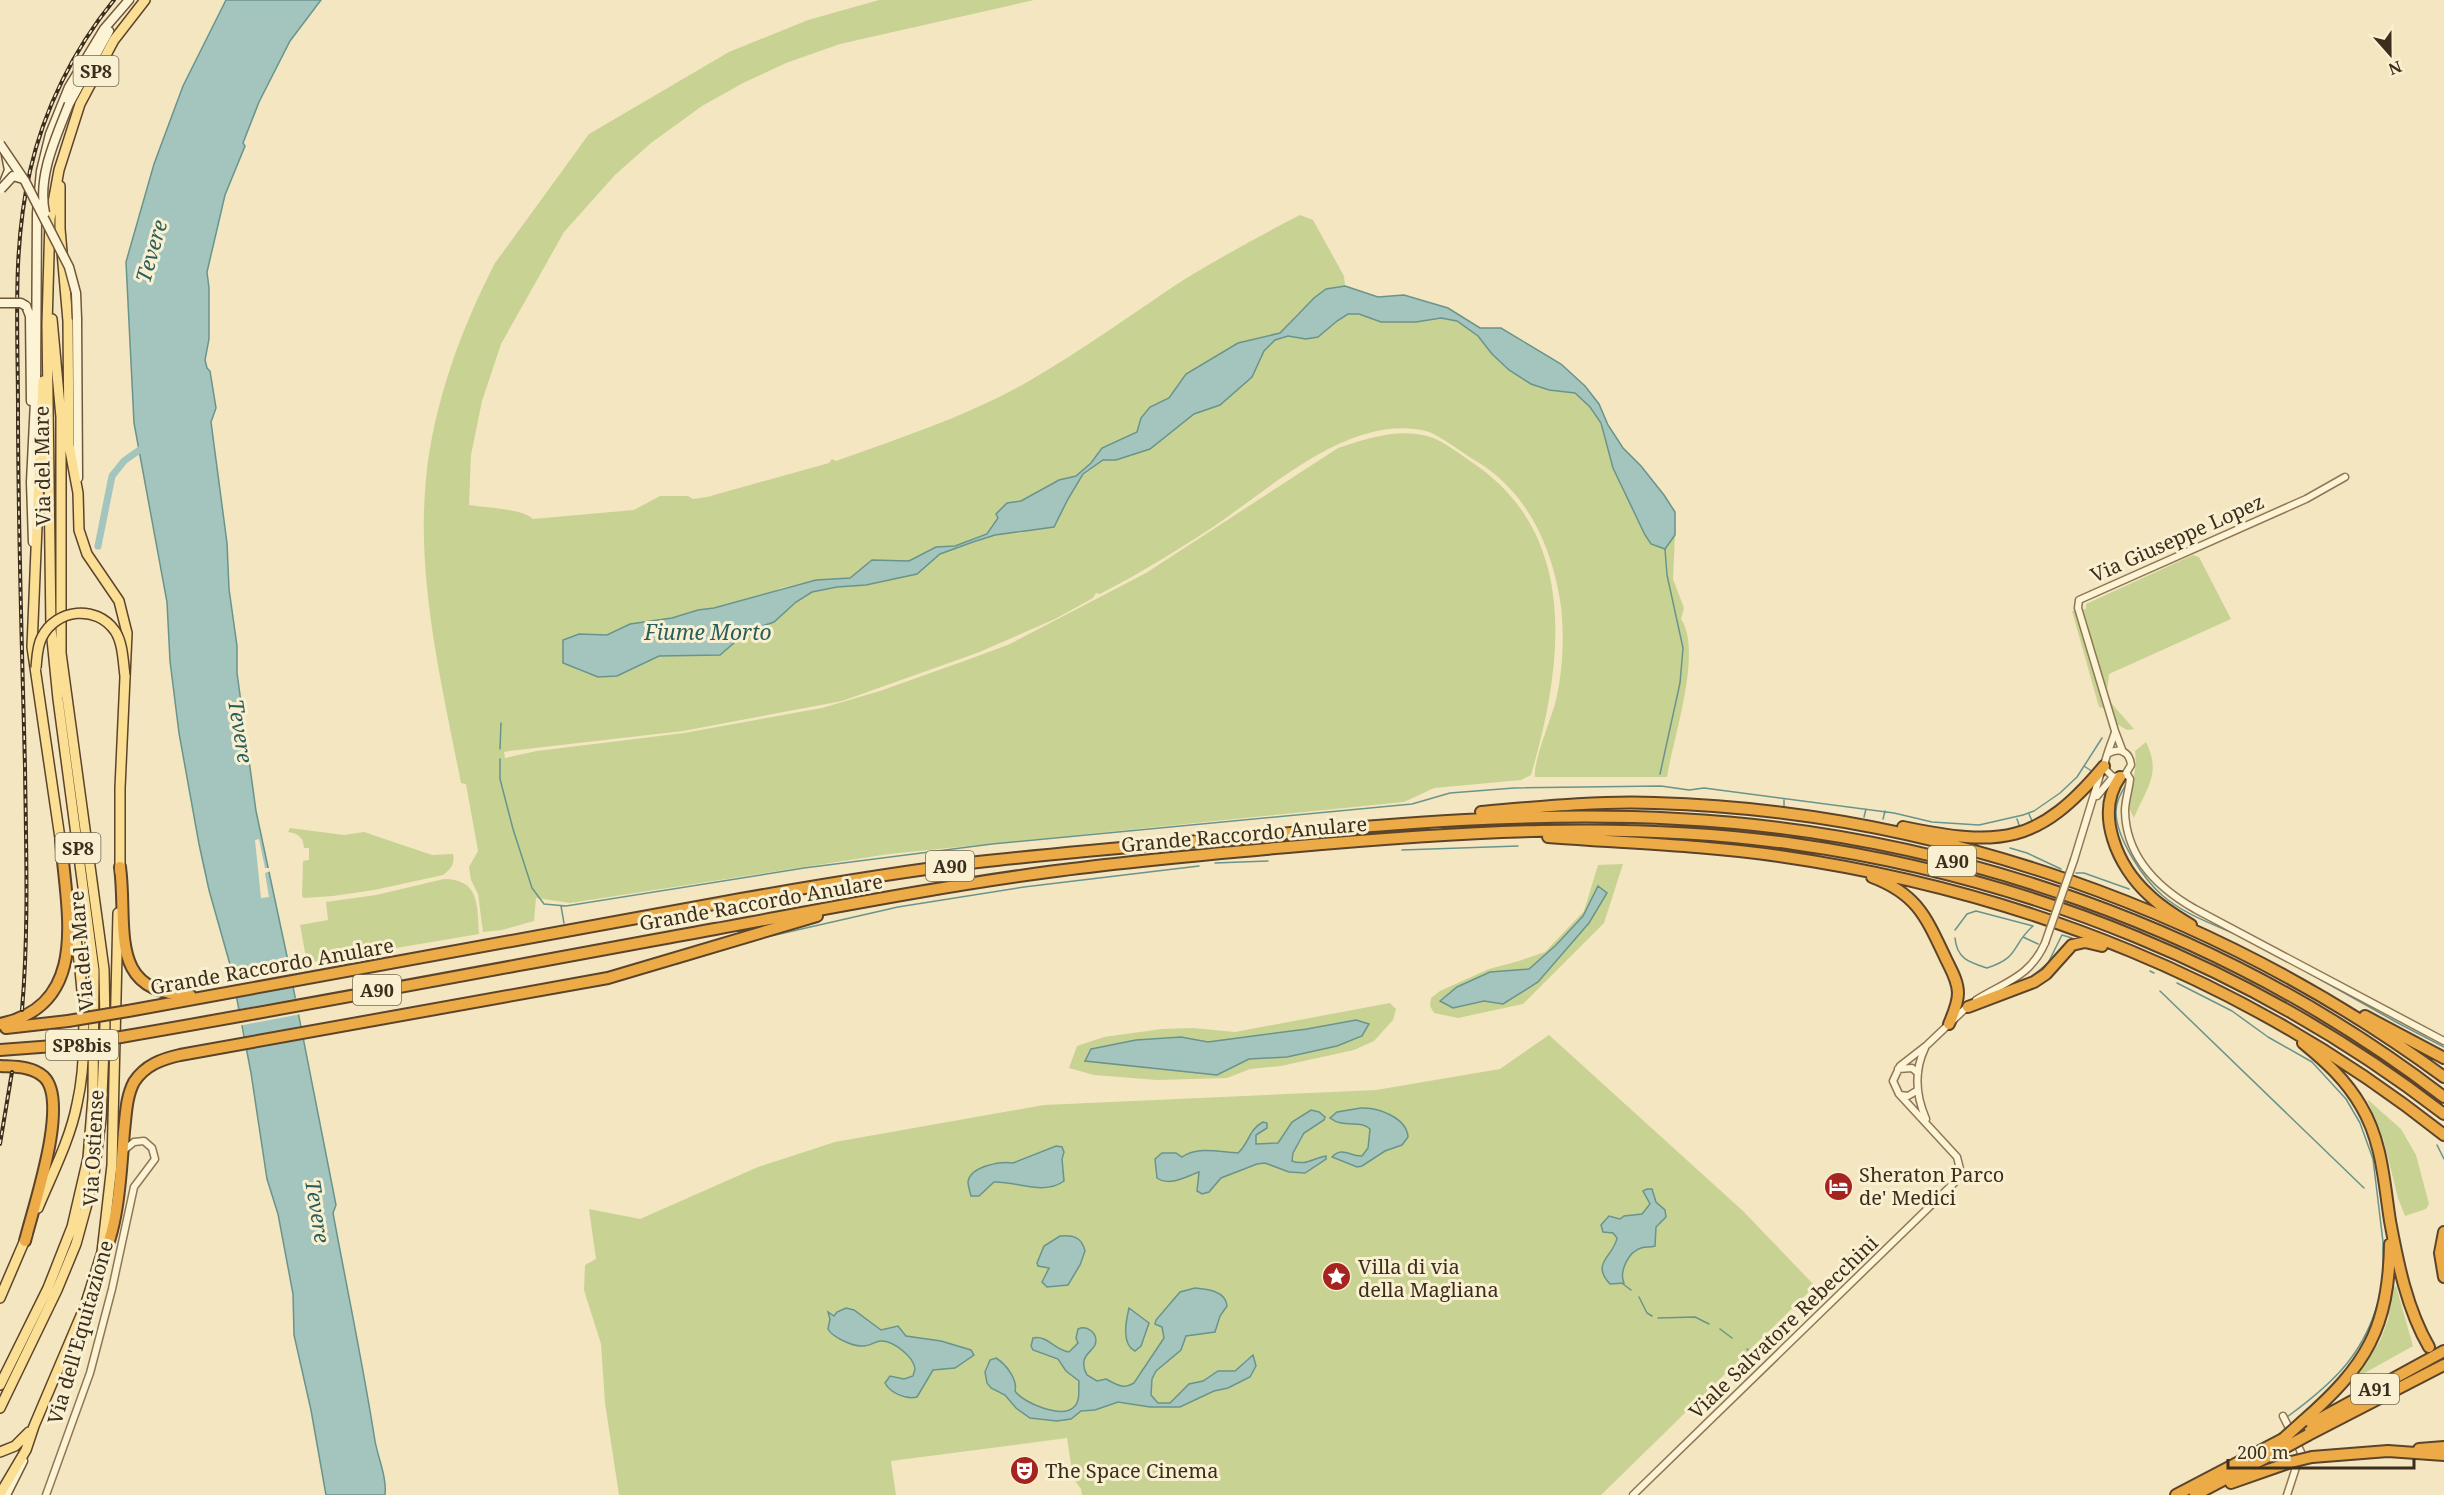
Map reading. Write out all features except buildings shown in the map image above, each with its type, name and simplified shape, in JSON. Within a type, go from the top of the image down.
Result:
[{"type":"highway","points":[[1847,824],[1894,825],[1971,839],[2002,837],[2025,830],[2058,813],[2080,794],[2104,766]]},
{"type":"highway","points":[[2120,776],[2112,789],[2108,817],[2115,843],[2128,869],[2154,900],[2216,942]]},
{"type":"highway","name":"Grande Raccordo Anulare","points":[[1407,823],[1510,809],[1645,802],[1743,809],[1847,824],[1935,842],[2041,871],[2117,898],[2216,942],[2336,1004],[2444,1077]]},
{"type":"highway","name":"Grande Raccordo Anulare","points":[[0,1029],[128,1011],[834,883],[954,865],[1072,852],[1407,823],[1566,816],[1713,821],[1820,834],[1887,846],[1962,864],[2060,893],[2186,943],[2257,978],[2375,1047],[2444,1097]]},
{"type":"highway","name":"Grande Raccordo Anulare","points":[[0,1050],[67,1045],[121,1037],[863,902],[994,880],[1113,864],[1373,840],[1506,832],[1644,831],[1757,839],[1886,860],[2002,889],[2136,936],[2248,989],[2317,1028],[2371,1062],[2444,1114]]},
{"type":"highway","points":[[1506,832],[1715,849],[1820,862],[1971,895],[2099,938],[2175,970],[2248,1005],[2360,1071],[2444,1135]]},
{"type":"highway","points":[[0,1024],[22,1018],[41,1007],[53,994],[62,977],[67,956],[68,929],[61,840]]},
{"type":"highway","points":[[1820,862],[1884,882],[1905,893],[1921,909],[1957,984],[1958,997],[1949,1024]]},
{"type":"highway","points":[[120,867],[127,954],[137,977],[152,989],[186,995],[221,994]]},
{"type":"highway","points":[[100,1262],[116,1207],[127,1107],[132,1087],[148,1067],[169,1058],[566,987],[636,971],[863,902]]},
{"type":"highway","points":[[1968,1007],[2034,982],[2049,970],[2066,949],[2080,942],[2095,944],[2175,970]]},
{"type":"highway","points":[[2307,989],[2341,1004],[2444,1058]]},
{"type":"highway","points":[[2248,1005],[2294,1036],[2334,1068],[2361,1106],[2370,1124],[2380,1156],[2391,1222],[2409,1304],[2428,1347]]},
{"type":"highway","points":[[0,1066],[28,1069],[39,1073],[49,1083],[54,1098],[48,1150],[25,1241]]},
{"type":"highway","points":[[2306,1428],[2346,1381],[2361,1360],[2375,1333],[2389,1282],[2391,1222]]},
{"type":"highway","points":[[2444,1232],[2440,1253],[2444,1277]]},
{"type":"highway","name":"A91","points":[[2195,1495],[2306,1428],[2444,1351]]},
{"type":"highway","name":"A91","points":[[2306,1428],[2444,1365]]},
{"type":"highway","name":"A91","points":[[2176,1495],[2284,1443]]},
{"type":"highway","points":[[2204,1495],[2248,1476],[2312,1457],[2444,1447]]},
{"type":"highway","points":[[2401,1451],[2444,1455]]},
{"type":"main road","name":"SP8bis","points":[[125,676],[127,643],[123,614],[115,592],[84,545],[79,525],[76,293],[69,267],[51,231],[44,205],[44,185],[51,153],[69,104],[105,39],[131,0]]},
{"type":"main road","name":"SP8bis","points":[[34,590],[31,482],[36,381],[37,213],[42,163],[56,120],[74,79],[108,24],[131,0]]},
{"type":"main road","name":"Via del Mare","points":[[0,1385],[48,1288],[72,1227],[88,1158],[93,1097],[94,970],[58,699],[52,637],[47,325],[50,219],[55,186],[80,104],[119,32],[145,0]]},
{"type":"main road","points":[[0,144],[25,181],[51,231]]},
{"type":"main road","points":[[0,144],[5,152],[9,170],[0,189]]},
{"type":"main road","points":[[64,152],[59,207],[68,311],[69,453],[78,493]]},
{"type":"main road","points":[[0,189],[13,176],[20,176],[25,181]]},
{"type":"main road","name":"Via del Mare","points":[[0,1408],[57,1290],[76,1244],[93,1182],[101,1119],[104,978],[62,658],[61,417],[49,293]]},
{"type":"main road","points":[[0,303],[21,303],[26,306],[30,318],[29,376],[32,435]]},
{"type":"main road","name":"Via Ostiense","points":[[0,1298],[70,1129],[80,1083],[82,981],[32,647],[40,421],[47,325]]},
{"type":"main road","points":[[36,668],[40,641],[48,627],[63,616],[82,613],[102,619],[115,631],[121,648],[125,676]]},
{"type":"main road","name":"Via Ostiense","points":[[8,1495],[34,1426],[85,1306],[100,1262],[107,1217],[111,1174],[120,867],[120,788],[125,676]]},
{"type":"main road","points":[[0,1452],[15,1446],[34,1426]]},
{"type":"main road","points":[[0,1494],[26,1450]]},
{"type":"street","name":"Via Giuseppe Lopez","points":[[2123,752],[2078,608],[2079,600],[2306,499],[2345,477]]},
{"type":"street","points":[[1918,1090],[1908,1096],[1899,1094],[1893,1083],[1898,1069],[1968,1007],[2025,972],[2037,959],[2045,943],[2115,731]]},
{"type":"street","points":[[2093,802],[2131,762],[2123,752],[2118,750],[2109,753]]},
{"type":"street","points":[[2104,766],[2106,772],[2130,779],[2125,809],[2126,827],[2131,844],[2141,862],[2171,896],[2444,1041]]},
{"type":"street","name":"Viale Salvatore Rebecchini","points":[[1926,1045],[1919,1063],[1918,1090],[1920,1106],[1927,1122]]},
{"type":"street","points":[[1898,1069],[1912,1068],[1918,1073]]},
{"type":"street","name":"Viale Salvatore Rebecchini","points":[[1634,1495],[1955,1182],[1960,1169],[1958,1159],[1927,1122],[1899,1094]]},
{"type":"street","name":"Via dell'Equitazione","points":[[46,1495],[90,1373],[112,1289],[134,1187],[155,1159],[152,1148],[144,1141],[134,1142],[122,1151]]},
{"type":"street","points":[[2283,1416],[2301,1452],[2287,1495]]},
{"type":"green space","points":[[879,0],[1034,0],[840,44],[786,63],[702,106],[651,143],[615,175],[564,232],[501,344],[482,401],[471,455],[469,505],[512,511],[528,515],[533,519],[634,510],[660,496],[688,496],[693,499],[707,497],[829,463],[832,459],[836,461],[934,425],[1006,394],[1069,357],[1185,279],[1300,215],[1313,220],[1344,276],[1345,286],[1326,289],[1298,313],[1280,333],[1238,343],[1186,374],[1169,398],[1150,407],[1142,418],[1137,432],[1102,448],[1091,463],[1076,476],[1059,480],[1021,501],[1007,503],[987,534],[955,546],[936,547],[909,561],[872,560],[850,578],[816,580],[781,588],[765,595],[714,608],[672,618],[630,624],[607,635],[579,634],[578,670],[598,677],[617,676],[659,656],[720,655],[748,631],[774,622],[796,602],[812,592],[917,574],[940,554],[995,535],[1021,533],[1068,499],[1084,474],[1103,460],[1116,460],[1150,449],[1194,414],[1220,405],[1252,377],[1264,351],[1275,340],[1288,336],[1306,339],[1318,337],[1348,314],[1359,314],[1381,322],[1416,322],[1441,318],[1457,321],[1478,336],[1509,370],[1531,384],[1549,390],[1575,393],[1590,407],[1601,424],[1613,468],[1645,535],[1652,544],[1665,549],[1675,535],[1673,579],[1684,608],[1681,619],[1687,633],[1689,652],[1684,696],[1667,777],[1535,777],[1539,752],[1558,692],[1562,652],[1560,600],[1543,539],[1522,503],[1494,473],[1431,433],[1397,428],[1369,433],[1340,443],[1286,475],[1213,527],[1143,570],[1100,594],[1096,593],[1093,598],[1055,619],[977,653],[842,701],[683,731],[509,751],[504,752],[505,758],[537,751],[684,733],[822,708],[880,691],[978,656],[1010,644],[1146,573],[1338,448],[1382,436],[1404,433],[1427,436],[1444,443],[1506,491],[1531,525],[1547,563],[1554,604],[1555,646],[1551,690],[1531,775],[1521,780],[1434,788],[1404,802],[889,854],[570,903],[536,898],[534,921],[502,930],[483,932],[478,894],[471,880],[469,867],[478,851],[466,784],[461,783],[433,632],[428,594],[424,517],[426,479],[435,423],[450,368],[471,314],[495,263],[589,134],[729,52],[808,20]]},
{"type":"green space","points":[[2193,555],[2199,557],[2231,619],[2109,674],[2107,691],[2112,704],[2134,729],[2127,730],[2115,723],[2110,710],[2099,707],[2072,611],[2086,609],[2086,604]]},
{"type":"green space","points":[[2146,742],[2153,763],[2152,772],[2147,790],[2134,818],[2129,808],[2136,763],[2135,751]]},
{"type":"green space","points":[[290,828],[344,835],[364,832],[432,855],[453,854],[453,863],[443,875],[374,890],[304,898],[302,896],[303,861],[309,860],[309,848],[304,848],[300,837],[288,832]]},
{"type":"green space","points":[[1623,864],[1604,923],[1523,1004],[1458,1018],[1434,1013],[1430,1006],[1431,998],[1440,991],[1489,969],[1545,952],[1584,911],[1598,865]],"holes":[[[1598,887],[1607,893],[1589,923],[1503,1004],[1484,1001],[1490,972],[1529,969],[1583,916]]]},
{"type":"green space","points":[[444,879],[456,880],[470,889],[477,904],[479,934],[307,963],[300,925],[328,920],[326,902],[376,895]]},
{"type":"green space","points":[[1390,1003],[1396,1009],[1393,1020],[1374,1041],[1354,1050],[1281,1066],[1250,1069],[1227,1078],[1157,1080],[1094,1075],[1069,1068],[1077,1046],[1104,1037],[1162,1029],[1193,1028],[1235,1032]],"holes":[[[1356,1020],[1287,1057],[1249,1059],[1217,1075],[1142,1067],[1091,1048],[1136,1040],[1181,1037],[1208,1042]]]},
{"type":"green space","points":[[1549,1035],[1743,1211],[1815,1286],[1601,1495],[1082,1495],[1081,1489],[1073,1478],[1067,1438],[891,1461],[896,1495],[619,1495],[605,1403],[601,1344],[584,1290],[585,1265],[596,1259],[589,1209],[640,1219],[758,1167],[835,1142],[1044,1105],[1376,1090],[1500,1069]]},
{"type":"green space","points":[[2367,1099],[2401,1129],[2416,1155],[2429,1204],[2426,1209],[2405,1216],[2398,1198],[2383,1138]]},
{"type":"green space","points":[[2396,1286],[2413,1346],[2354,1379],[2380,1341],[2388,1320],[2393,1288]]},
{"type":"water","name":"Tevere","points":[[226,0],[321,0],[290,41],[259,102],[243,143],[245,146],[225,195],[207,272],[209,339],[205,360],[210,371],[216,408],[211,422],[227,543],[229,589],[237,646],[237,673],[256,811],[336,1205],[333,1213],[375,1441],[384,1474],[385,1495],[326,1495],[311,1410],[294,1335],[293,1294],[278,1214],[267,1179],[251,1073],[231,968],[209,890],[179,733],[170,661],[167,602],[134,423],[126,262],[154,164],[183,86]]},
{"type":"water","name":"Fiume Morto","points":[[1345,286],[1378,297],[1404,295],[1448,308],[1480,328],[1501,328],[1561,364],[1585,386],[1599,404],[1608,425],[1623,448],[1641,466],[1675,512],[1675,535],[1665,549],[1651,544],[1645,535],[1613,468],[1601,423],[1590,407],[1575,393],[1549,390],[1531,384],[1509,370],[1478,336],[1457,321],[1441,318],[1416,322],[1381,322],[1359,314],[1348,314],[1318,337],[1306,339],[1288,336],[1275,340],[1264,351],[1252,377],[1220,405],[1194,414],[1150,449],[1116,460],[1103,460],[1083,474],[1054,527],[995,535],[973,542],[940,554],[917,574],[866,585],[812,592],[796,602],[774,622],[748,631],[720,655],[659,656],[617,676],[598,677],[563,663],[563,640],[579,634],[607,635],[630,624],[672,618],[816,580],[850,578],[872,560],[909,561],[936,547],[955,546],[987,534],[998,518],[996,514],[1007,503],[1021,501],[1059,480],[1076,476],[1091,463],[1102,448],[1137,432],[1141,418],[1150,407],[1169,398],[1186,374],[1238,343],[1280,333],[1326,289]]},
{"type":"water","points":[[1598,886],[1607,893],[1589,923],[1538,982],[1503,1004],[1484,1001],[1453,1008],[1440,1001],[1457,987],[1490,972],[1529,969],[1583,916]]},
{"type":"water","points":[[1356,1020],[1369,1024],[1362,1036],[1337,1046],[1287,1057],[1249,1059],[1217,1075],[1085,1061],[1091,1049],[1136,1040],[1181,1037],[1208,1042]]},
{"type":"water","points":[[1361,1108],[1375,1109],[1391,1115],[1403,1124],[1408,1137],[1402,1145],[1385,1151],[1357,1167],[1332,1157],[1339,1152],[1362,1156],[1368,1148],[1370,1129],[1362,1125],[1341,1123],[1330,1118],[1337,1112]]},
{"type":"water","points":[[1311,1110],[1319,1112],[1325,1117],[1324,1120],[1304,1133],[1293,1153],[1292,1161],[1305,1162],[1326,1156],[1326,1159],[1305,1173],[1289,1172],[1265,1163],[1257,1164],[1221,1178],[1209,1192],[1202,1194],[1197,1191],[1199,1172],[1173,1181],[1157,1178],[1155,1159],[1162,1153],[1176,1153],[1182,1157],[1202,1151],[1238,1153],[1254,1129],[1263,1122],[1267,1123],[1267,1128],[1256,1135],[1256,1144],[1278,1143],[1292,1122]]},
{"type":"water","points":[[1056,1146],[1062,1147],[1064,1152],[1062,1159],[1064,1181],[1039,1188],[994,1182],[979,1196],[971,1196],[968,1182],[974,1172],[980,1168],[994,1164],[1013,1163]]},
{"type":"water","points":[[1652,1189],[1656,1202],[1665,1210],[1666,1217],[1656,1227],[1655,1246],[1636,1250],[1624,1268],[1624,1283],[1610,1284],[1602,1270],[1617,1238],[1613,1233],[1603,1232],[1601,1225],[1609,1216],[1620,1219],[1624,1216],[1642,1214],[1650,1204],[1643,1191]]},
{"type":"water","points":[[1060,1236],[1076,1238],[1082,1243],[1085,1251],[1068,1285],[1047,1287],[1042,1282],[1049,1268],[1038,1266],[1037,1263],[1044,1246]]},
{"type":"water","points":[[1195,1288],[1220,1294],[1227,1306],[1220,1316],[1215,1332],[1186,1336],[1181,1350],[1156,1371],[1152,1379],[1151,1395],[1158,1403],[1170,1403],[1189,1384],[1203,1381],[1218,1371],[1235,1371],[1253,1355],[1256,1366],[1250,1377],[1228,1388],[1214,1391],[1180,1407],[1150,1407],[1118,1402],[1095,1410],[1081,1411],[1071,1419],[1057,1421],[1030,1418],[1016,1408],[1005,1395],[991,1388],[987,1383],[985,1372],[990,1360],[996,1358],[1010,1373],[1015,1382],[1015,1391],[1019,1396],[1052,1410],[1061,1411],[1074,1407],[1078,1398],[1079,1381],[1066,1371],[1058,1359],[1033,1350],[1031,1346],[1033,1338],[1038,1338],[1069,1352],[1078,1343],[1076,1338],[1078,1329],[1085,1328],[1094,1334],[1096,1341],[1084,1361],[1087,1375],[1097,1381],[1106,1379],[1120,1386],[1130,1385],[1134,1383],[1164,1338],[1162,1327],[1155,1324],[1156,1320],[1180,1292]]},
{"type":"water","points":[[846,1308],[854,1310],[881,1330],[898,1326],[906,1336],[941,1341],[971,1350],[974,1355],[955,1368],[933,1370],[917,1397],[899,1395],[885,1383],[890,1376],[904,1379],[913,1376],[915,1369],[911,1359],[897,1346],[885,1341],[857,1346],[834,1335],[828,1329],[830,1319],[828,1312],[834,1316]]},
{"type":"water","points":[[1129,1308],[1149,1323],[1141,1346],[1135,1351],[1126,1338]]},
{"type":"pier","points":[[259,839],[265,868],[271,868],[271,871],[265,873],[269,897],[261,898],[255,840]]},
{"type":"pier","points":[[293,970],[296,986],[233,998],[229,981]]},
{"type":"pier","points":[[298,998],[301,1014],[238,1026],[235,1010]]},
{"type":"waterway","points":[[98,546],[112,476],[124,461],[145,446]]},
{"type":"waterway","points":[[1660,774],[1680,683],[1683,648],[1667,575],[1665,549]]},
{"type":"waterway","points":[[500,749],[501,723]]},
{"type":"waterway","points":[[500,759],[500,779],[532,888],[544,904],[566,906],[804,868],[992,844],[1412,804],[1450,793],[1514,788],[1661,786],[1689,790],[1704,788],[1894,813],[1932,822],[1979,825],[2034,811],[2060,793],[2077,777],[2102,738]]},
{"type":"waterway","points":[[2084,766],[2093,772]]},
{"type":"waterway","points":[[2125,786],[2117,805],[2117,822],[2132,858],[2148,880],[2163,896],[2181,909],[2242,937]]},
{"type":"waterway","points":[[1784,800],[1784,808]]},
{"type":"waterway","points":[[1864,817],[1866,809]]},
{"type":"waterway","points":[[1883,819],[1885,811]]},
{"type":"waterway","points":[[2029,814],[2033,823]]},
{"type":"waterway","points":[[2017,819],[2020,828]]},
{"type":"waterway","points":[[1402,850],[1518,846]]},
{"type":"waterway","points":[[2010,848],[2027,853],[2061,869]]},
{"type":"waterway","points":[[1215,863],[1268,861]]},
{"type":"waterway","points":[[677,964],[762,938],[898,907],[1024,887],[1199,866]]},
{"type":"waterway","points":[[2076,873],[2084,873],[2129,889]]},
{"type":"waterway","points":[[561,906],[564,923]]},
{"type":"waterway","points":[[1955,930],[1967,914],[1976,911],[2033,926],[2011,955],[1987,968],[1965,959],[1958,951],[1955,938]]},
{"type":"waterway","points":[[2031,977],[2048,963],[2062,935],[2072,938]]},
{"type":"waterway","points":[[2023,937],[2038,944]]},
{"type":"waterway","points":[[2150,971],[2154,973]]},
{"type":"waterway","points":[[2307,972],[2444,1047]]},
{"type":"waterway","points":[[2177,983],[2232,1011],[2268,1037],[2312,1062],[2346,1099],[2360,1123],[2373,1159],[2383,1242],[2383,1278]]},
{"type":"waterway","points":[[2160,991],[2364,1188]]},
{"type":"waterway","points":[[2437,1145],[2444,1159]]},
{"type":"waterway","points":[[1623,1284],[1631,1290]]},
{"type":"waterway","points":[[2287,1417],[2320,1391],[2347,1364],[2367,1332],[2381,1291]]},
{"type":"waterway","points":[[1639,1297],[1647,1313],[1652,1316]]},
{"type":"waterway","points":[[1658,1318],[1695,1317],[1709,1324]]},
{"type":"waterway","points":[[1720,1329],[1732,1338]]},
{"type":"railway","points":[[22,1010],[26,949],[26,888],[18,454],[18,260],[24,201],[43,125],[74,59],[114,0]]},
{"type":"railway","points":[[0,1144],[12,1072]]},
{"type":"place","name":"Sheraton Parco de' Medici","points":[[1838,1186]]},
{"type":"place","name":"Villa di via della Magliana","points":[[1337,1277]]},
{"type":"place","name":"The Space Cinema","points":[[1024,1470]]}]
